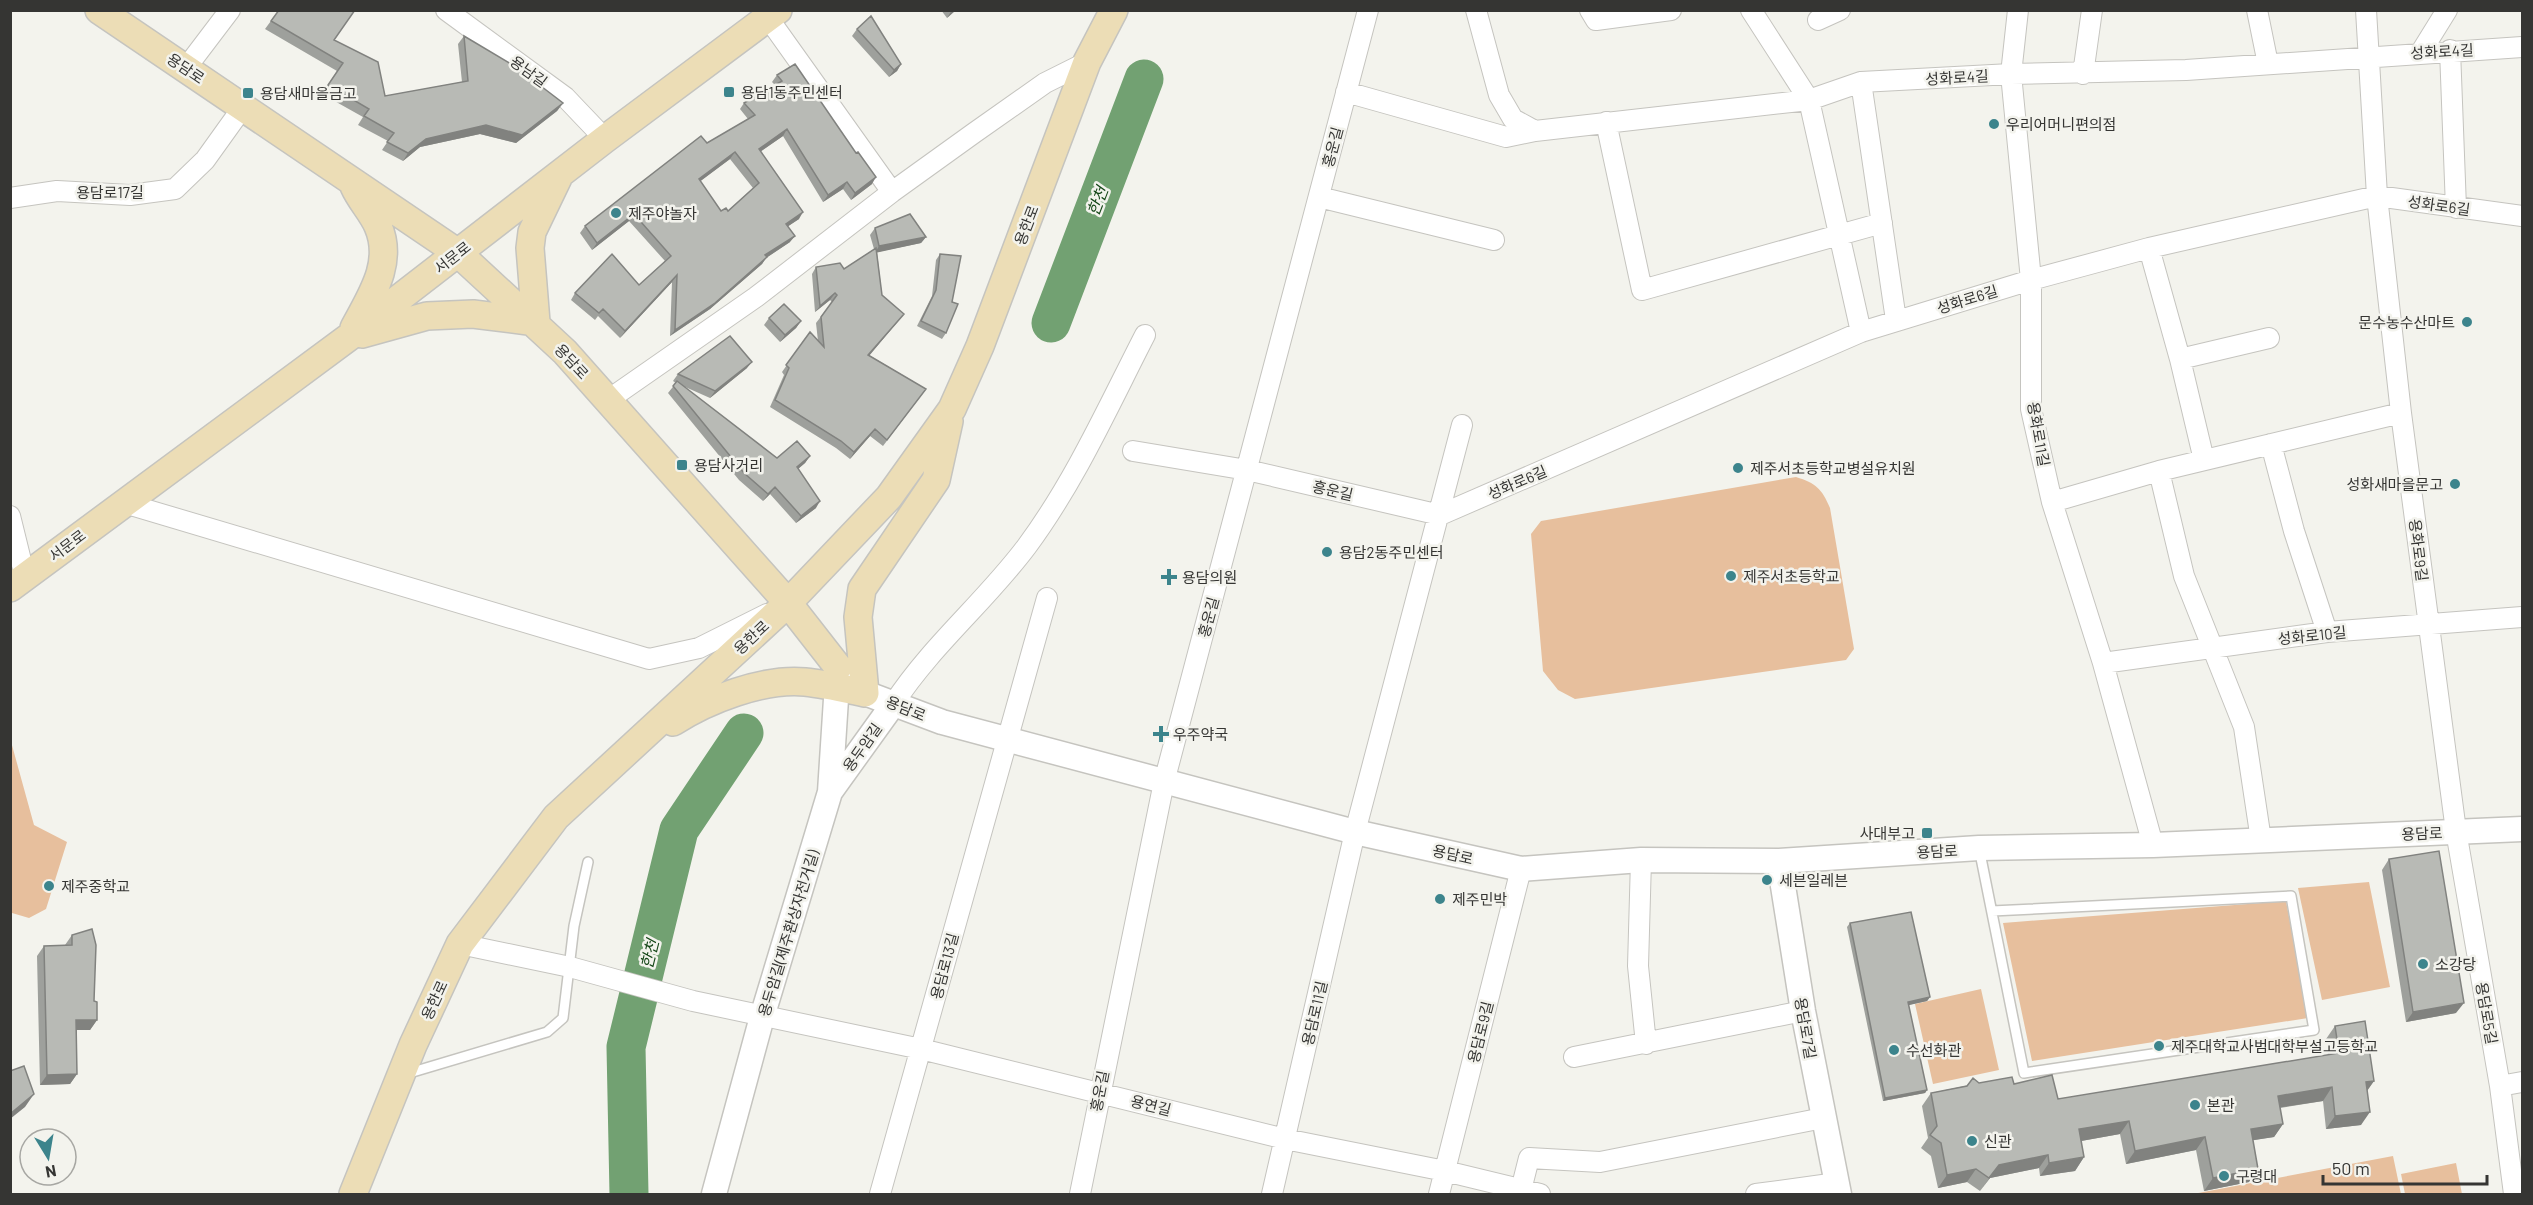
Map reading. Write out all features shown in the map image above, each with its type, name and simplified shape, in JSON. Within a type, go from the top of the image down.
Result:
[{"type":"main road","name":"용담로","points":[[99,10],[458,253],[536,322],[788,603],[838,677]]},
{"type":"main road","name":"용한로","points":[[353,1194],[401,1075],[460,944],[556,817],[788,603],[889,497],[951,411],[980,346],[1091,54],[1104,10]]},
{"type":"main road","name":"용한로","points":[[1091,54],[1114,10]]},
{"type":"main road","name":"서문로","points":[[18,582],[349,337],[604,139],[773,14]]},
{"type":"main road","points":[[349,337],[427,316],[473,314],[536,322],[530,248],[532,232],[560,173]]},
{"type":"main road","points":[[349,337],[380,281],[383,262],[382,238],[377,225],[363,205],[351,179]]},
{"type":"main road","points":[[866,693],[858,617],[862,589],[936,480],[951,411]]},
{"type":"main road","points":[[625,753],[690,711],[729,694],[772,684],[838,677],[866,693]]},
{"type":"street","points":[[186,68],[231,10]]},
{"type":"street","name":"홍운길","points":[[1080,1194],[1164,782],[1368,10]]},
{"type":"street","points":[[1476,10],[1499,95],[1513,119],[1535,130]]},
{"type":"street","points":[[1590,10],[1596,20],[1671,10]]},
{"type":"street","points":[[1751,10],[1809,100],[1861,332]]},
{"type":"street","points":[[1818,20],[1840,10]]},
{"type":"street","name":"용화로11길","points":[[2018,10],[2011,74],[2031,280],[2031,409],[2052,502],[2103,663],[2153,844]]},
{"type":"street","points":[[2083,74],[2092,10]]},
{"type":"street","points":[[2258,10],[2268,64]]},
{"type":"street","name":"용화로9길","points":[[2366,10],[2377,196],[2428,624],[2456,831]]},
{"type":"street","points":[[2421,52],[2447,10]]},
{"type":"street","name":"용남길","points":[[448,11],[565,97],[604,139]]},
{"type":"street","points":[[773,14],[892,192]]},
{"type":"street","name":"성화로4길","points":[[1346,92],[1506,137],[1535,130],[1809,100],[1861,82],[2011,74],[2083,74],[2523,47]]},
{"type":"street","points":[[2450,50],[2456,208]]},
{"type":"street","points":[[608,400],[756,297],[892,192],[1045,83],[1091,54]]},
{"type":"street","points":[[1861,82],[1896,320]]},
{"type":"street","name":"용담로17길","points":[[10,198],[57,191],[130,195],[175,189],[205,160],[243,107]]},
{"type":"street","points":[[1606,122],[1642,290],[1882,223]]},
{"type":"street","points":[[1319,196],[1494,240]]},
{"type":"street","name":"성화로6길","points":[[1440,515],[1861,332],[2031,280],[2149,248],[2377,196],[2523,216]]},
{"type":"street","points":[[2149,248],[2180,358],[2204,460]]},
{"type":"street","points":[[894,703],[913,674],[1024,550],[1061,498],[1145,335]]},
{"type":"street","points":[[2180,358],[2269,338]]},
{"type":"street","points":[[2052,502],[2160,471],[2402,413]]},
{"type":"street","points":[[1355,832],[1462,425]]},
{"type":"street","points":[[2271,444],[2294,531],[2327,632]]},
{"type":"street","name":"흥운길","points":[[1134,451],[1247,470],[1440,515]]},
{"type":"street","points":[[2160,471],[2184,576],[2244,727],[2261,840]]},
{"type":"street","points":[[124,503],[649,659],[699,648],[788,603]]},
{"type":"street","points":[[10,516],[18,582]]},
{"type":"street","points":[[1006,738],[1047,598]]},
{"type":"street","name":"성화로10길","points":[[2103,663],[2327,632],[2523,617]]},
{"type":"street","name":"용두암길(제주환상자전거길)","points":[[714,1194],[762,1017],[830,792],[838,677]]},
{"type":"street","name":"용담로","points":[[866,693],[942,722],[1164,782],[1355,832],[1521,869],[1641,860],[1779,861],[1979,848],[2153,844],[2523,829]]},
{"type":"street","name":"용두암길","points":[[830,792],[894,703]]},
{"type":"street","name":"용담로13길","points":[[880,1194],[1006,738]]},
{"type":"street","name":"용담로5길","points":[[2456,831],[2500,1086],[2514,1194]]},
{"type":"street","name":"용담로11길","points":[[1272,1194],[1355,832]]},
{"type":"street","points":[[1641,860],[1638,966],[1646,1044]]},
{"type":"street","name":"용담로7길","points":[[1779,861],[1803,1011],[1838,1189]]},
{"type":"street","name":"용담로9길","points":[[1438,1194],[1521,869]]},
{"type":"street","name":"용연길","points":[[460,944],[570,967],[693,1001],[762,1017],[921,1049],[1285,1139],[1445,1171],[1531,1192]]},
{"type":"street","points":[[1574,1057],[1803,1011]]},
{"type":"street","points":[[2500,1086],[2523,1082]]},
{"type":"street","points":[[1531,1192],[1529,1158],[1600,1162],[1823,1118]]},
{"type":"street","points":[[1755,1194],[1838,1189]]},
{"type":"lane","points":[[1979,848],[2024,1073],[2314,1030],[2291,896],[1992,911]]},
{"type":"lane","points":[[401,1075],[547,1032],[563,1018],[574,926],[588,862]]},
{"type":"shaded area","points":[[1796,477],[1817,488],[1830,508],[1854,649],[1846,660],[1575,699],[1558,690],[1543,671],[1531,534],[1541,521]]},
{"type":"shaded area","points":[[10,738],[34,825],[67,842],[46,909],[29,918],[12,913],[11,917]]},
{"type":"shaded area","points":[[2369,882],[2390,987],[2322,1000],[2298,888]]},
{"type":"shaded area","points":[[2286,901],[2308,1018],[2032,1061],[2003,923]]},
{"type":"shaded area","points":[[1981,989],[1999,1070],[1933,1084],[1915,1004]]},
{"type":"shaded area","points":[[2393,1156],[2401,1194],[2193,1194]]},
{"type":"shaded area","points":[[2456,1163],[2462,1194],[2405,1194],[2401,1174]]},
{"type":"building","points":[[279,10],[355,10],[334,40],[378,62],[385,96],[468,81],[464,36],[516,67],[563,103],[522,135],[486,125],[426,139],[408,153],[387,142],[394,133],[364,116],[369,109],[328,85],[343,63],[271,21]]},
{"type":"building","points":[[871,16],[901,64],[894,70],[857,29]]},
{"type":"building","points":[[795,64],[856,153],[858,152],[876,177],[855,193],[847,182],[828,195],[787,129],[759,149],[803,212],[786,224],[795,236],[765,255],[767,257],[715,303],[675,330],[677,275],[625,331],[603,309],[599,313],[575,293],[612,254],[639,285],[671,256],[634,214],[597,243],[585,226],[701,136],[707,143],[755,115],[744,103],[782,81],[777,75]],"holes":[[[735,152],[759,183],[728,211],[726,208],[721,211],[699,179]]]},
{"type":"building","points":[[910,214],[926,237],[879,246],[875,228]]},
{"type":"building","points":[[876,248],[882,295],[904,314],[868,355],[926,389],[887,440],[875,429],[854,452],[841,441],[775,400],[789,368],[786,365],[810,332],[824,347],[821,317],[837,295],[835,293],[820,306],[816,267],[840,263],[844,269]]},
{"type":"building","points":[[940,254],[961,256],[952,302],[958,304],[946,333],[921,321],[936,290]]},
{"type":"building","points":[[784,304],[801,321],[785,335],[769,318]]},
{"type":"building","points":[[730,336],[752,362],[715,391],[678,374]]},
{"type":"building","points":[[677,381],[777,458],[797,441],[810,456],[797,467],[820,501],[801,516],[775,487],[768,494],[744,473],[673,386]]},
{"type":"building","name":"소강당","points":[[2439,851],[2464,1003],[2413,1012],[2389,859]]},
{"type":"building","name":"수선화관","points":[[1911,912],[1930,997],[1908,1002],[1927,1090],[1885,1098],[1850,923]]},
{"type":"building","points":[[92,929],[96,945],[94,1001],[97,1002],[97,1020],[76,1020],[77,1074],[47,1075],[44,946],[72,945],[72,935]]},
{"type":"building","points":[[2365,1021],[2374,1081],[2366,1082],[2370,1112],[2335,1116],[2332,1087],[2278,1096],[2283,1124],[2251,1129],[2258,1169],[2213,1178],[2205,1137],[2135,1151],[2129,1121],[2079,1129],[2084,1157],[2049,1163],[2048,1155],[1999,1165],[1989,1178],[1976,1169],[1947,1175],[1941,1143],[1930,1135],[1937,1126],[1931,1093],[1967,1086],[1973,1078],[1979,1083],[2012,1077],[2014,1084],[2052,1075],[2058,1099],[2339,1053],[2335,1026]]},
{"type":"building","points":[[24,1066],[34,1094],[10,1114],[10,1071]]},
{"type":"waterway","name":"한천","points":[[1051,323],[1144,79]]},
{"type":"waterway","name":"한천","points":[[629,1194],[626,1047],[679,830],[744,733]]},
{"type":"place","name":"용담1동주민센터","points":[[729,92]]},
{"type":"place","name":"용담새마을금고","points":[[248,93]]},
{"type":"place","name":"우리어머니편의점","points":[[1994,124]]},
{"type":"place","name":"제주야놀자","points":[[616,213]]},
{"type":"place","name":"문수농수산마트","points":[[2467,322]]},
{"type":"place","name":"용담사거리","points":[[682,465]]},
{"type":"place","name":"제주서초등학교병설유치원","points":[[1738,468]]},
{"type":"place","name":"성화새마을문고","points":[[2455,484]]},
{"type":"place","name":"용담2동주민센터","points":[[1327,552]]},
{"type":"place","name":"제주서초등학교","points":[[1731,576]]},
{"type":"place","name":"용담의원","points":[[1169,577]]},
{"type":"place","name":"우주약국","points":[[1161,734]]},
{"type":"place","name":"사대부고","points":[[1927,833]]},
{"type":"place","name":"세븐일레븐","points":[[1767,880]]},
{"type":"place","name":"제주중학교","points":[[49,886]]},
{"type":"place","name":"제주민박","points":[[1440,899]]},
{"type":"place","name":"소강당","points":[[2423,964]]},
{"type":"place","name":"제주대학교사범대학부설고등학교","points":[[2159,1046]]},
{"type":"place","name":"수선화관","points":[[1894,1050]]},
{"type":"place","name":"본관","points":[[2195,1105]]},
{"type":"place","name":"신관","points":[[1972,1141]]},
{"type":"place","name":"구령대","points":[[2224,1176]]}]
